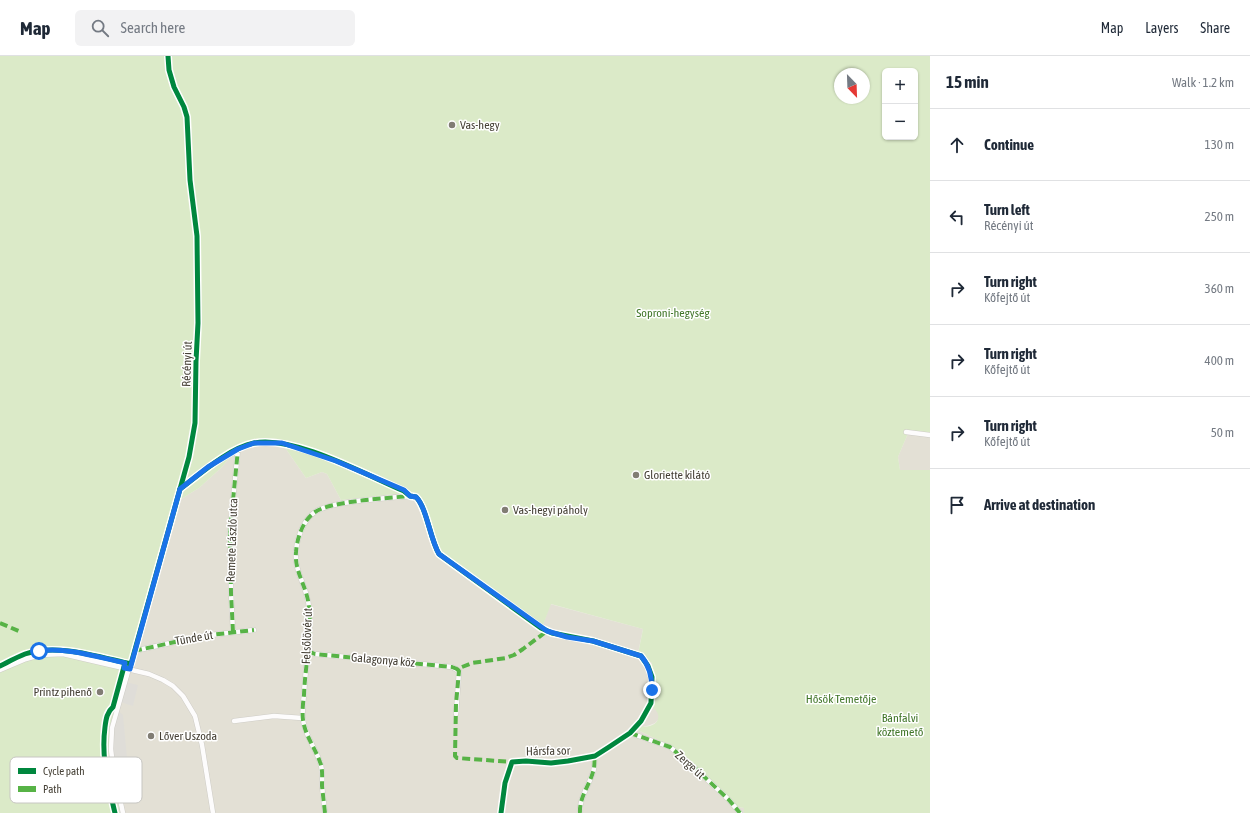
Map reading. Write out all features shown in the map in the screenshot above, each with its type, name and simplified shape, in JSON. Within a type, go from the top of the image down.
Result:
[{"type":"street","name":"Récényi út","points":[[112,757],[112,728],[189,457],[195,423],[198,323],[197,236],[190,180],[187,117],[184,107],[174,87],[169,70],[168,56]]},
{"type":"street","points":[[906,432],[930,435]]},
{"type":"street","name":"Hársfa sor","points":[[180,489],[208,467],[238,449],[254,443],[282,443],[336,461],[404,490],[410,496],[416,497],[422,508],[434,546],[439,554],[541,628],[552,634],[593,641],[641,656],[646,661],[652,677],[651,703],[630,733],[594,756],[557,762],[512,762],[505,783],[501,813]]},
{"type":"street","name":"Remete László utca","points":[[233,632],[230,593],[230,531],[238,449]]},
{"type":"street","name":"Felsőlövér út","points":[[326,813],[320,762],[309,739],[302,718],[309,638],[309,606],[307,596],[297,570],[296,551],[298,541],[307,519],[315,512],[335,505],[364,500],[410,496]]},
{"type":"street","name":"Tünde út","points":[[134,651],[202,636],[254,630]]},
{"type":"street","name":"Galagonya köz","points":[[308,651],[315,654],[452,667],[457,669],[456,714]]},
{"type":"street","points":[[0,670],[40,655],[63,654],[129,671],[149,674],[173,686],[183,696],[195,716],[213,813]]},
{"type":"street","points":[[234,721],[274,716],[302,718]]},
{"type":"street","name":"Zerge út","points":[[630,733],[670,747],[729,800],[740,813]]},
{"type":"street","points":[[580,813],[580,807],[592,774],[594,756]]},
{"type":"street","name":"Récényi út","points":[[121,803],[123,813]]},
{"type":"shaded area","points":[[909,431],[930,433],[930,470],[900,470],[898,457]]},
{"type":"shaded area","points":[[275,441],[286,449],[306,478],[322,472],[327,474],[341,500],[395,494],[416,497],[543,625],[550,604],[643,629],[638,653],[652,663],[650,671],[659,719],[655,723],[636,729],[680,751],[738,807],[744,808],[744,813],[120,813],[118,803],[142,803],[142,757],[110,757],[109,730],[173,504],[199,488],[222,467],[237,448]]},
{"type":"shaded area","points":[[125,682],[138,685],[133,706],[120,702]]},
{"type":"shaded area","points":[[117,710],[123,715],[127,757],[113,757],[111,749]]},
{"type":"green space","name":"Soproni-hegység","points":[[0,56],[930,56],[930,433],[909,431],[898,457],[900,470],[930,470],[930,813],[744,813],[744,808],[738,807],[680,751],[636,729],[639,726],[644,727],[654,724],[657,722],[658,718],[656,710],[651,706],[650,671],[652,663],[638,654],[643,629],[551,604],[543,625],[442,557],[416,497],[395,494],[341,500],[327,474],[322,472],[306,478],[286,449],[275,441],[237,448],[222,467],[199,488],[173,504],[109,730],[110,757],[10,757],[10,803],[118,803],[120,813],[0,813]]},
{"type":"marked path","points":[[233,632],[230,531],[238,449]]},
{"type":"marked path","points":[[325,813],[321,765],[306,731],[303,720],[310,619],[308,601],[297,566],[296,552],[298,541],[301,530],[307,520],[311,515],[323,508],[361,501],[410,496]]},
{"type":"marked path","points":[[0,623],[21,632]]},
{"type":"marked path","points":[[134,651],[202,636],[254,630]]},
{"type":"marked path","points":[[308,651],[315,654],[452,667],[457,669],[472,663],[506,658],[514,655],[547,631]]},
{"type":"marked path","points":[[457,669],[459,671],[456,704],[455,756],[457,758],[512,762]]},
{"type":"marked path","points":[[630,733],[670,747],[729,800],[740,813]]},
{"type":"marked path","points":[[580,813],[581,802],[594,770],[595,756]]},
{"type":"cycle path","points":[[0,666],[25,654],[51,650],[78,652],[131,664],[189,457],[195,423],[198,323],[197,236],[190,180],[187,117],[184,107],[174,87],[169,70],[168,56]]},
{"type":"cycle path","points":[[180,489],[215,462],[244,446],[254,443],[270,442],[309,450],[404,491],[410,496],[416,497],[423,508],[439,554],[541,628],[552,633],[593,641],[641,656],[648,666],[652,677],[651,703],[641,721],[630,733],[595,756],[551,763],[526,761],[512,762],[505,783],[501,813]]},
{"type":"cycle path","points":[[105,757],[104,738],[106,718],[109,711],[113,707],[125,663]]},
{"type":"cycle path","points":[[113,803],[115,813]]},
{"type":"place","name":"Vas-hegy","points":[[452,125]]},
{"type":"place","name":"Gloriette kilátó","points":[[636,475]]},
{"type":"place","name":"Vas-hegyi páholy","points":[[505,510]]},
{"type":"place","name":"Printz pihenő","points":[[100,692]]},
{"type":"place","name":"Lőver Uszoda","points":[[151,736]]},
{"type":"route","points":[[39,651],[62,650],[86,654],[125,663],[124,668],[130,669],[180,489],[208,467],[238,449],[254,443],[275,442],[302,449],[336,461],[404,490],[410,496],[416,497],[422,508],[434,546],[439,554],[541,628],[552,634],[593,641],[641,656],[646,661],[652,677],[652,690]]},
{"type":"park label","name":"Hősök Temetője","points":[[841,699]]},
{"type":"park label","name":"Bánfalvi köztemető","points":[[900,725]]}]
